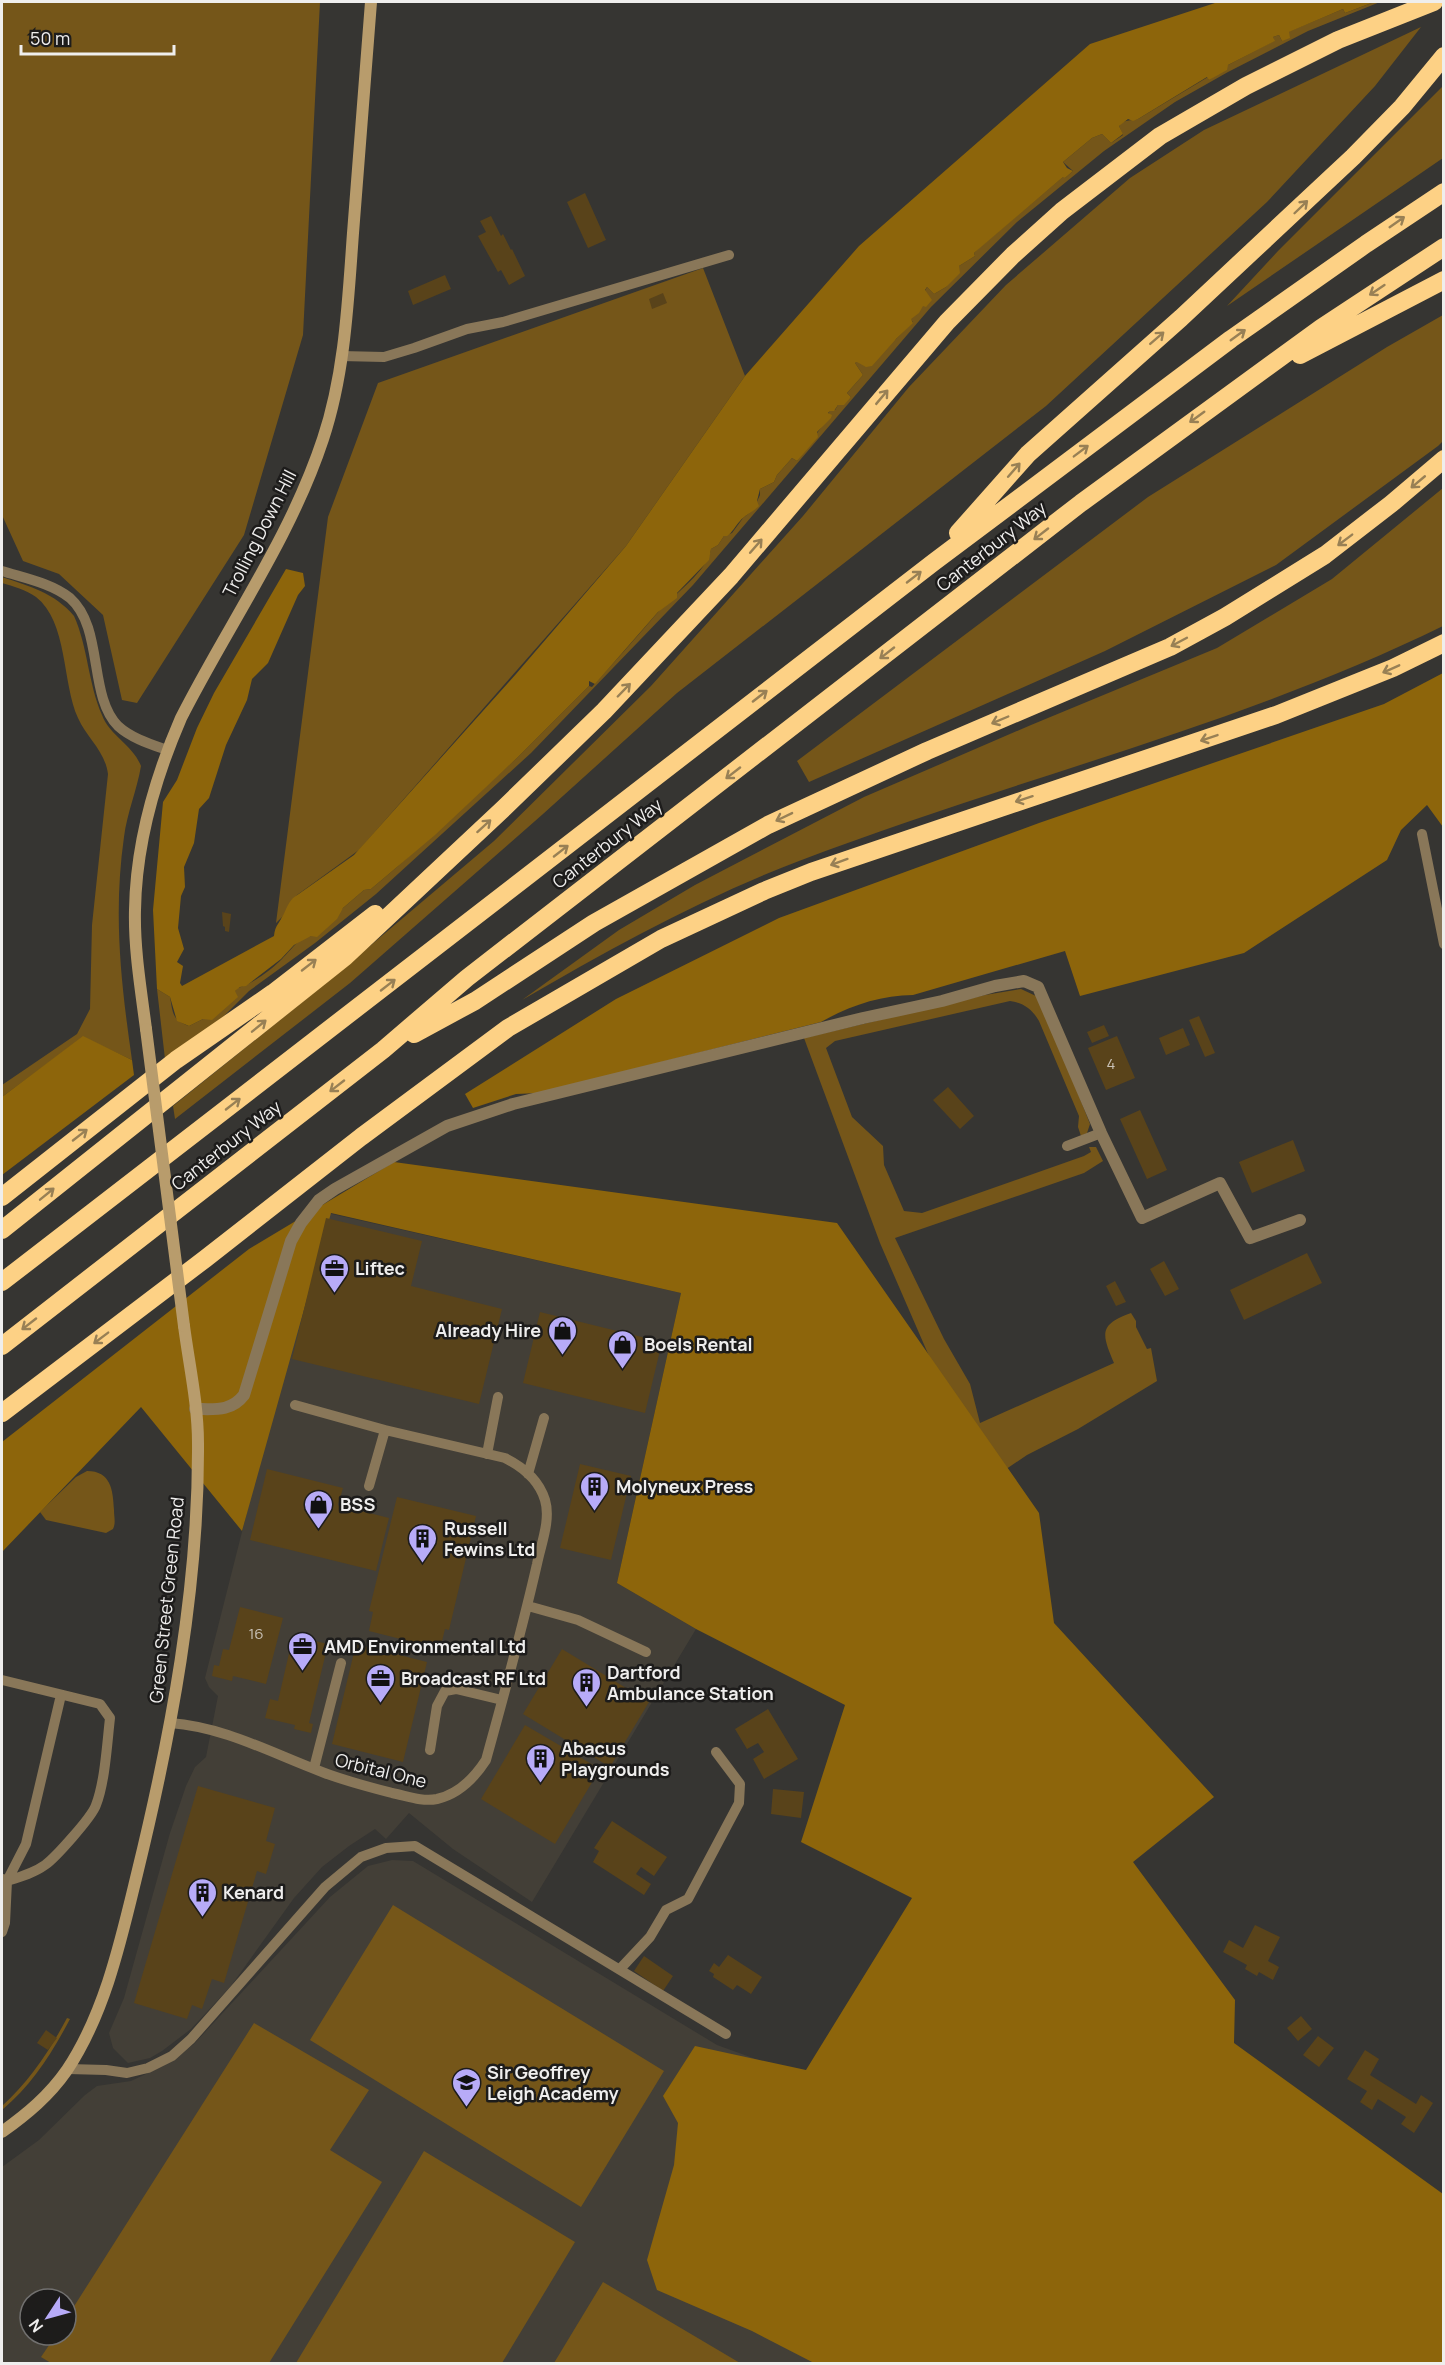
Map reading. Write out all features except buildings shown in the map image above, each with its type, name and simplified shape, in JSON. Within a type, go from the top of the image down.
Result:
[{"type":"highway","points":[[2,1230],[345,957],[570,744],[738,568],[947,322],[1013,255],[1055,217],[1160,136],[1200,112],[1246,86],[1329,45],[1434,2]]},
{"type":"highway","points":[[934,562],[1028,454],[1296,211],[1379,131],[1425,80],[1443,56]]},
{"type":"highway","points":[[934,562],[1231,339],[1443,192]]},
{"type":"highway","points":[[1245,382],[1443,247]]},
{"type":"highway","points":[[1245,382],[1443,280]]},
{"type":"highway","name":"Canterbury Way","points":[[2,1346],[383,1050],[477,971],[1081,503],[1245,382]]},
{"type":"highway","points":[[383,1050],[474,1001],[604,917],[768,825],[917,755],[1149,656],[1225,617],[1325,555],[1391,504],[1443,459]]},
{"type":"highway","name":"Canterbury Way","points":[[2,1282],[934,562]]},
{"type":"highway","points":[[2,1413],[206,1259],[361,1137],[508,1028],[662,939],[764,891],[811,872],[1276,715],[1393,668],[1443,643]]},
{"type":"highway","points":[[2,1197],[176,1060],[273,993],[441,865]]},
{"type":"main road","name":"Trolling Down Hill","points":[[146,1029],[136,928],[137,872],[149,810],[167,750],[202,678],[301,497],[324,438],[333,401],[341,356],[351,265],[371,2]]},
{"type":"main road","name":"Green Street Green Road","points":[[2,2132],[28,2114],[52,2090],[68,2069],[97,2013],[112,1968],[154,1804],[170,1723],[195,1528],[198,1441],[146,1029]]},
{"type":"street","points":[[195,1409],[228,1408],[237,1404],[243,1395],[291,1241],[301,1223],[319,1200],[430,1135],[483,1113],[863,1018],[942,1001],[989,987],[1024,981],[1037,985],[1042,995],[1101,1133],[1142,1218],[1220,1183],[1250,1238],[1300,1220]]},
{"type":"lane","points":[[341,356],[377,357],[402,352],[467,329],[503,322],[729,255]]},
{"type":"lane","points":[[2,571],[50,587],[72,601],[86,626],[104,698],[112,719],[128,734],[167,750]]},
{"type":"lane","points":[[1422,834],[1443,944]]},
{"type":"lane","points":[[1067,1146],[1101,1133]]},
{"type":"lane","points":[[487,1454],[498,1397]]},
{"type":"lane","name":"Orbital One","points":[[170,1723],[205,1727],[255,1743],[314,1768],[374,1788],[423,1799],[436,1799],[449,1795],[477,1774],[486,1760],[528,1606],[546,1514],[545,1500],[533,1478],[520,1466],[505,1458],[385,1430],[295,1405]]},
{"type":"lane","points":[[528,1474],[544,1418]]},
{"type":"lane","points":[[369,1486],[385,1430]]},
{"type":"lane","points":[[528,1606],[578,1620],[646,1652]]},
{"type":"lane","points":[[314,1768],[341,1663]]},
{"type":"lane","points":[[2,1680],[100,1704],[110,1718],[105,1761],[96,1806],[47,1864],[26,1875],[4,1880]]},
{"type":"lane","points":[[430,1750],[437,1706],[445,1691],[456,1689],[502,1700]]},
{"type":"lane","points":[[2,1932],[5,1923],[4,1880],[26,1844],[61,1695]]},
{"type":"lane","points":[[620,1969],[650,1936],[666,1910],[688,1899],[739,1803],[740,1784],[716,1752]]},
{"type":"lane","points":[[68,2069],[127,2073],[148,2068],[172,2056],[191,2039],[325,1887],[361,1857],[386,1848],[416,1846],[726,2034]]},
{"type":"shaded area","points":[[2,2],[320,2],[303,335],[244,535],[137,703],[122,700],[103,615],[59,574],[23,561],[2,515]]},
{"type":"shaded area","points":[[1218,2],[1374,2],[1345,13],[1343,9],[1289,32],[1290,38],[1282,41],[1279,35],[1273,37],[1275,41],[1228,65],[1227,70],[1209,80],[1207,77],[1138,119],[1133,121],[1128,119],[1119,126],[1123,134],[1111,143],[1102,134],[1092,138],[1063,162],[1073,171],[974,253],[975,256],[959,266],[960,273],[946,287],[934,294],[927,287],[925,290],[932,300],[911,319],[913,323],[872,366],[866,367],[855,363],[863,375],[847,393],[851,397],[844,405],[838,405],[834,411],[828,413],[832,415],[831,418],[817,432],[818,437],[797,461],[792,458],[774,482],[760,489],[757,501],[759,506],[711,549],[709,560],[677,593],[677,598],[658,612],[595,684],[589,681],[589,686],[518,757],[435,835],[371,889],[364,890],[343,908],[337,919],[317,937],[311,936],[294,945],[281,959],[246,986],[240,987],[235,991],[238,997],[212,1020],[203,1019],[189,1026],[177,1021],[170,997],[157,989],[153,910],[163,802],[177,780],[197,728],[214,693],[286,569],[303,573],[305,586],[298,595],[268,663],[252,679],[247,700],[226,745],[209,798],[199,809],[194,843],[184,867],[185,887],[181,896],[178,928],[184,949],[177,962],[183,966],[180,983],[182,986],[274,936],[293,898],[354,855],[516,674],[626,546],[745,376],[859,246],[1090,44]]},
{"type":"shaded area","points":[[1380,2],[1308,31],[1175,102],[1104,151],[1017,222],[931,307],[693,585],[531,753],[376,894],[315,943],[249,991],[223,1017],[165,1059],[157,989],[170,997],[173,1012],[179,1021],[189,1026],[203,1019],[238,988],[272,968],[306,937],[317,936],[343,908],[397,867],[518,757],[589,686],[592,687],[659,611],[697,574],[704,566],[711,549],[718,545],[724,536],[732,533],[743,518],[753,510],[760,495],[760,489],[774,482],[792,458],[797,461],[825,422],[830,410],[835,410],[838,405],[851,397],[847,393],[863,375],[855,363],[896,339],[913,322],[910,319],[927,287],[934,294],[946,287],[959,266],[975,256],[974,253],[979,248],[1064,176],[1065,178],[1073,171],[1063,162],[1092,138],[1102,134],[1111,143],[1123,135],[1119,126],[1123,122],[1138,119],[1208,77],[1209,80],[1228,65],[1274,41],[1273,37],[1279,35],[1282,41],[1288,32],[1343,9],[1345,13]]},
{"type":"shaded area","points":[[1421,27],[1375,86],[1267,202],[1046,406],[677,693],[350,983],[175,1119],[173,1106],[326,983],[494,841],[651,686],[803,516],[909,387],[1006,285],[1130,178],[1204,130]]},
{"type":"shaded area","points":[[1443,86],[1443,158],[1227,306],[1278,251]]},
{"type":"shaded area","points":[[703,268],[745,376],[626,546],[359,850],[297,895],[276,923],[328,517],[378,383]]},
{"type":"shaded area","points":[[1443,315],[1444,440],[1438,446],[1276,565],[1105,651],[809,782],[797,761],[1148,497],[1387,347]]},
{"type":"shaded area","points":[[1443,488],[1443,626],[1365,662],[1286,694],[1124,751],[880,832],[763,875],[658,925],[522,1000],[619,930],[695,885],[864,797],[1217,648],[1332,579]]},
{"type":"shaded area","points":[[2,577],[50,596],[59,601],[74,616],[102,715],[110,729],[133,752],[141,766],[125,828],[119,894],[122,976],[132,1060],[83,1037],[2,1097],[2,1085],[77,1034],[90,1009],[92,925],[108,774],[100,751],[82,725],[73,704],[54,622],[36,597],[24,590],[2,583]]},
{"type":"shaded area","points":[[1443,673],[1443,827],[1427,805],[1401,830],[1387,860],[1244,953],[1080,996],[1065,951],[913,995],[866,1002],[821,1022],[539,1093],[516,1094],[473,1108],[465,1094],[616,999],[779,918],[1039,823],[1384,704]]},
{"type":"shaded area","points":[[1021,989],[1036,996],[1060,1048],[1090,1124],[1087,1133],[1081,1136],[1078,1127],[1079,1116],[1039,1021],[1030,1010],[1019,1003],[1010,1001],[835,1041],[826,1048],[852,1117],[883,1146],[884,1165],[904,1211],[922,1213],[1084,1156],[1091,1152],[1089,1147],[1096,1147],[1103,1161],[1084,1173],[895,1238],[944,1339],[970,1384],[980,1423],[1114,1363],[1105,1338],[1108,1326],[1120,1317],[1131,1313],[1147,1349],[1151,1348],[1157,1381],[1078,1429],[1027,1455],[993,1478],[965,1439],[880,1243],[804,1038],[985,995]]},
{"type":"shaded area","points":[[83,1036],[132,1060],[134,1075],[2,1175],[2,1097]]},
{"type":"shaded area","points":[[394,1162],[837,1223],[1039,1513],[1054,1623],[1214,1797],[1133,1862],[1235,2000],[1234,2043],[1443,2194],[1443,2363],[814,2363],[752,2331],[657,2290],[647,2260],[674,2165],[678,2123],[663,2096],[695,2046],[806,2070],[912,1898],[801,1842],[845,1705],[696,1629],[617,1583],[681,1293],[331,1213],[242,1531],[141,1407],[2,1552],[2,1442],[249,1249]]},
{"type":"shaded area","points":[[323,1212],[681,1293],[617,1583],[696,1629],[532,1902],[453,1849],[409,1813],[386,1839],[375,1829],[322,1867],[294,1898],[231,1986],[191,2029],[150,2058],[128,2063],[113,2048],[109,2033],[124,1998],[170,1833],[186,1786],[195,1767],[206,1757],[218,1696],[209,1687],[205,1678]]},
{"type":"shaded area","points":[[87,1471],[101,1474],[106,1478],[111,1489],[114,1524],[113,1529],[106,1533],[46,1520],[40,1512],[76,1477]]},
{"type":"shaded area","name":"Sir Geoffrey Leigh Academy","points":[[392,1860],[413,1861],[717,2045],[800,2075],[912,2363],[2,2364],[2,2167],[39,2140],[97,2086],[131,2081],[163,2066],[194,2044],[330,1897],[368,1866]]},
{"type":"shaded area","points":[[393,1905],[664,2071],[581,2207],[310,2040]]},
{"type":"shaded area","points":[[67,2018],[70,2019],[40,2068],[23,2090],[2,2110],[2,2106],[38,2065]]},
{"type":"shaded area","points":[[254,2023],[369,2090],[330,2150],[382,2182],[269,2363],[51,2363],[41,2357],[48,2347],[78,2347],[78,2300]]},
{"type":"shaded area","points":[[424,2151],[575,2242],[502,2363],[296,2363]]},
{"type":"shaded area","points":[[603,2282],[740,2363],[554,2363]]},
{"type":"place","name":"Liftec","points":[[334,1294]]},
{"type":"place","name":"Already Hire","points":[[562,1356]]},
{"type":"place","name":"Boels Rental","points":[[623,1370]]},
{"type":"place","name":"Molyneux Press","points":[[595,1512]]},
{"type":"place","name":"BSS","points":[[319,1530]]},
{"type":"place","name":"Russell Fewins Ltd","points":[[423,1564]]},
{"type":"place","name":"AMD Environmental Ltd","points":[[303,1672]]},
{"type":"place","name":"Broadcast RF Ltd","points":[[380,1704]]},
{"type":"place","name":"Dartford Ambulance Station","points":[[586,1708]]},
{"type":"place","name":"Abacus Playgrounds","points":[[540,1784]]},
{"type":"place","name":"Kenard","points":[[202,1918]]},
{"type":"place","name":"Sir Geoffrey Leigh Academy","points":[[466,2108]]}]
